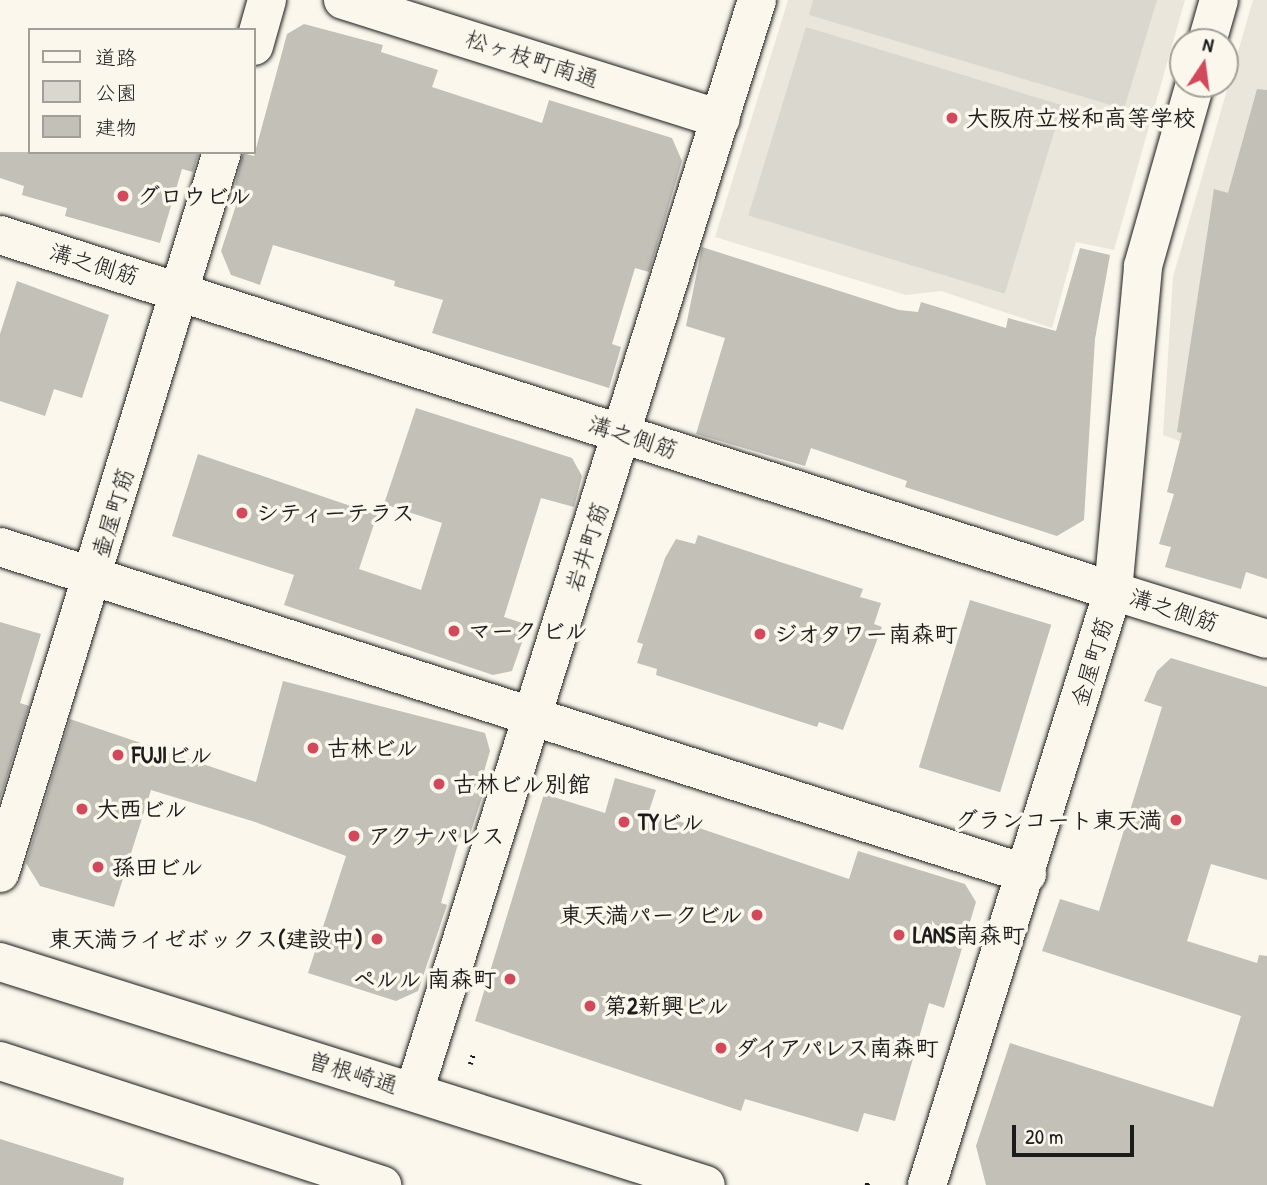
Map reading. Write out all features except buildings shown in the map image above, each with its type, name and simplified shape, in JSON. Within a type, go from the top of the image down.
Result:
[{"type":"main road","points":[[256,39],[267,0]]},
{"type":"main road","name":"松ヶ枝町南通","points":[[343,0],[720,119]]},
{"type":"main road","name":"岩井町筋","points":[[414,1092],[624,434],[757,0]]},
{"type":"main road","points":[[1211,28],[1219,0]]},
{"type":"main road","name":"金屋町筋","points":[[927,1185],[1027,874],[1113,591],[1143,266],[1191,98]]},
{"type":"main road","name":"壷屋町筋","points":[[0,873],[94,577],[221,154]]},
{"type":"main road","name":"溝之側筋","points":[[0,235],[1267,639]]},
{"type":"main road","points":[[0,547],[1027,874]]},
{"type":"main road","name":"曽根崎通","points":[[0,962],[706,1185]]},
{"type":"main road","points":[[0,1061],[374,1184]]},
{"type":"path","points":[[470,1064],[474,1052]]},
{"type":"shaded area","name":"大阪府立桜和高等学校","points":[[788,0],[1185,0],[1177,28],[1169,28],[1169,56],[1114,250],[1076,242],[1052,328],[941,291],[906,295],[715,237]]},
{"type":"shaded area","name":"大阪府立桜和高等学校","points":[[1253,0],[1267,0],[1267,474],[1163,435],[1173,277],[1225,98],[1239,98],[1239,48]]},
{"type":"green space","points":[[813,0],[1157,0],[1124,109],[809,15]]},
{"type":"green space","points":[[806,27],[1062,105],[1005,294],[748,215]]},
{"type":"place","name":"大阪府立桜和高等学校","points":[[952,118]]},
{"type":"place","name":"グロウビル","points":[[123,196]]},
{"type":"place","name":"シティーテラス","points":[[242,513]]},
{"type":"place","name":"マーク ビル","points":[[454,631]]},
{"type":"place","name":"ジオタワー南森町","points":[[760,634]]},
{"type":"place","name":"古林ビル","points":[[313,748]]},
{"type":"place","name":"FUJIビル","points":[[118,755]]},
{"type":"place","name":"古林ビル別館","points":[[439,784]]},
{"type":"place","name":"大西ビル","points":[[82,809]]},
{"type":"place","name":"グランコート東天満","points":[[1176,820]]},
{"type":"place","name":"TYビル","points":[[624,822]]},
{"type":"place","name":"アクナパレス","points":[[354,836]]},
{"type":"place","name":"孫田ビル","points":[[98,867]]},
{"type":"place","name":"東天満パークビル","points":[[757,915]]},
{"type":"place","name":"LANS南森町","points":[[899,935]]},
{"type":"place","name":"東天満ライゼボックス(建設中)","points":[[377,939]]},
{"type":"place","name":"ぺルル 南森町","points":[[510,979]]},
{"type":"place","name":"第2新興ビル","points":[[590,1006]]},
{"type":"place","name":"ダイアパレス南森町","points":[[721,1048]]}]
